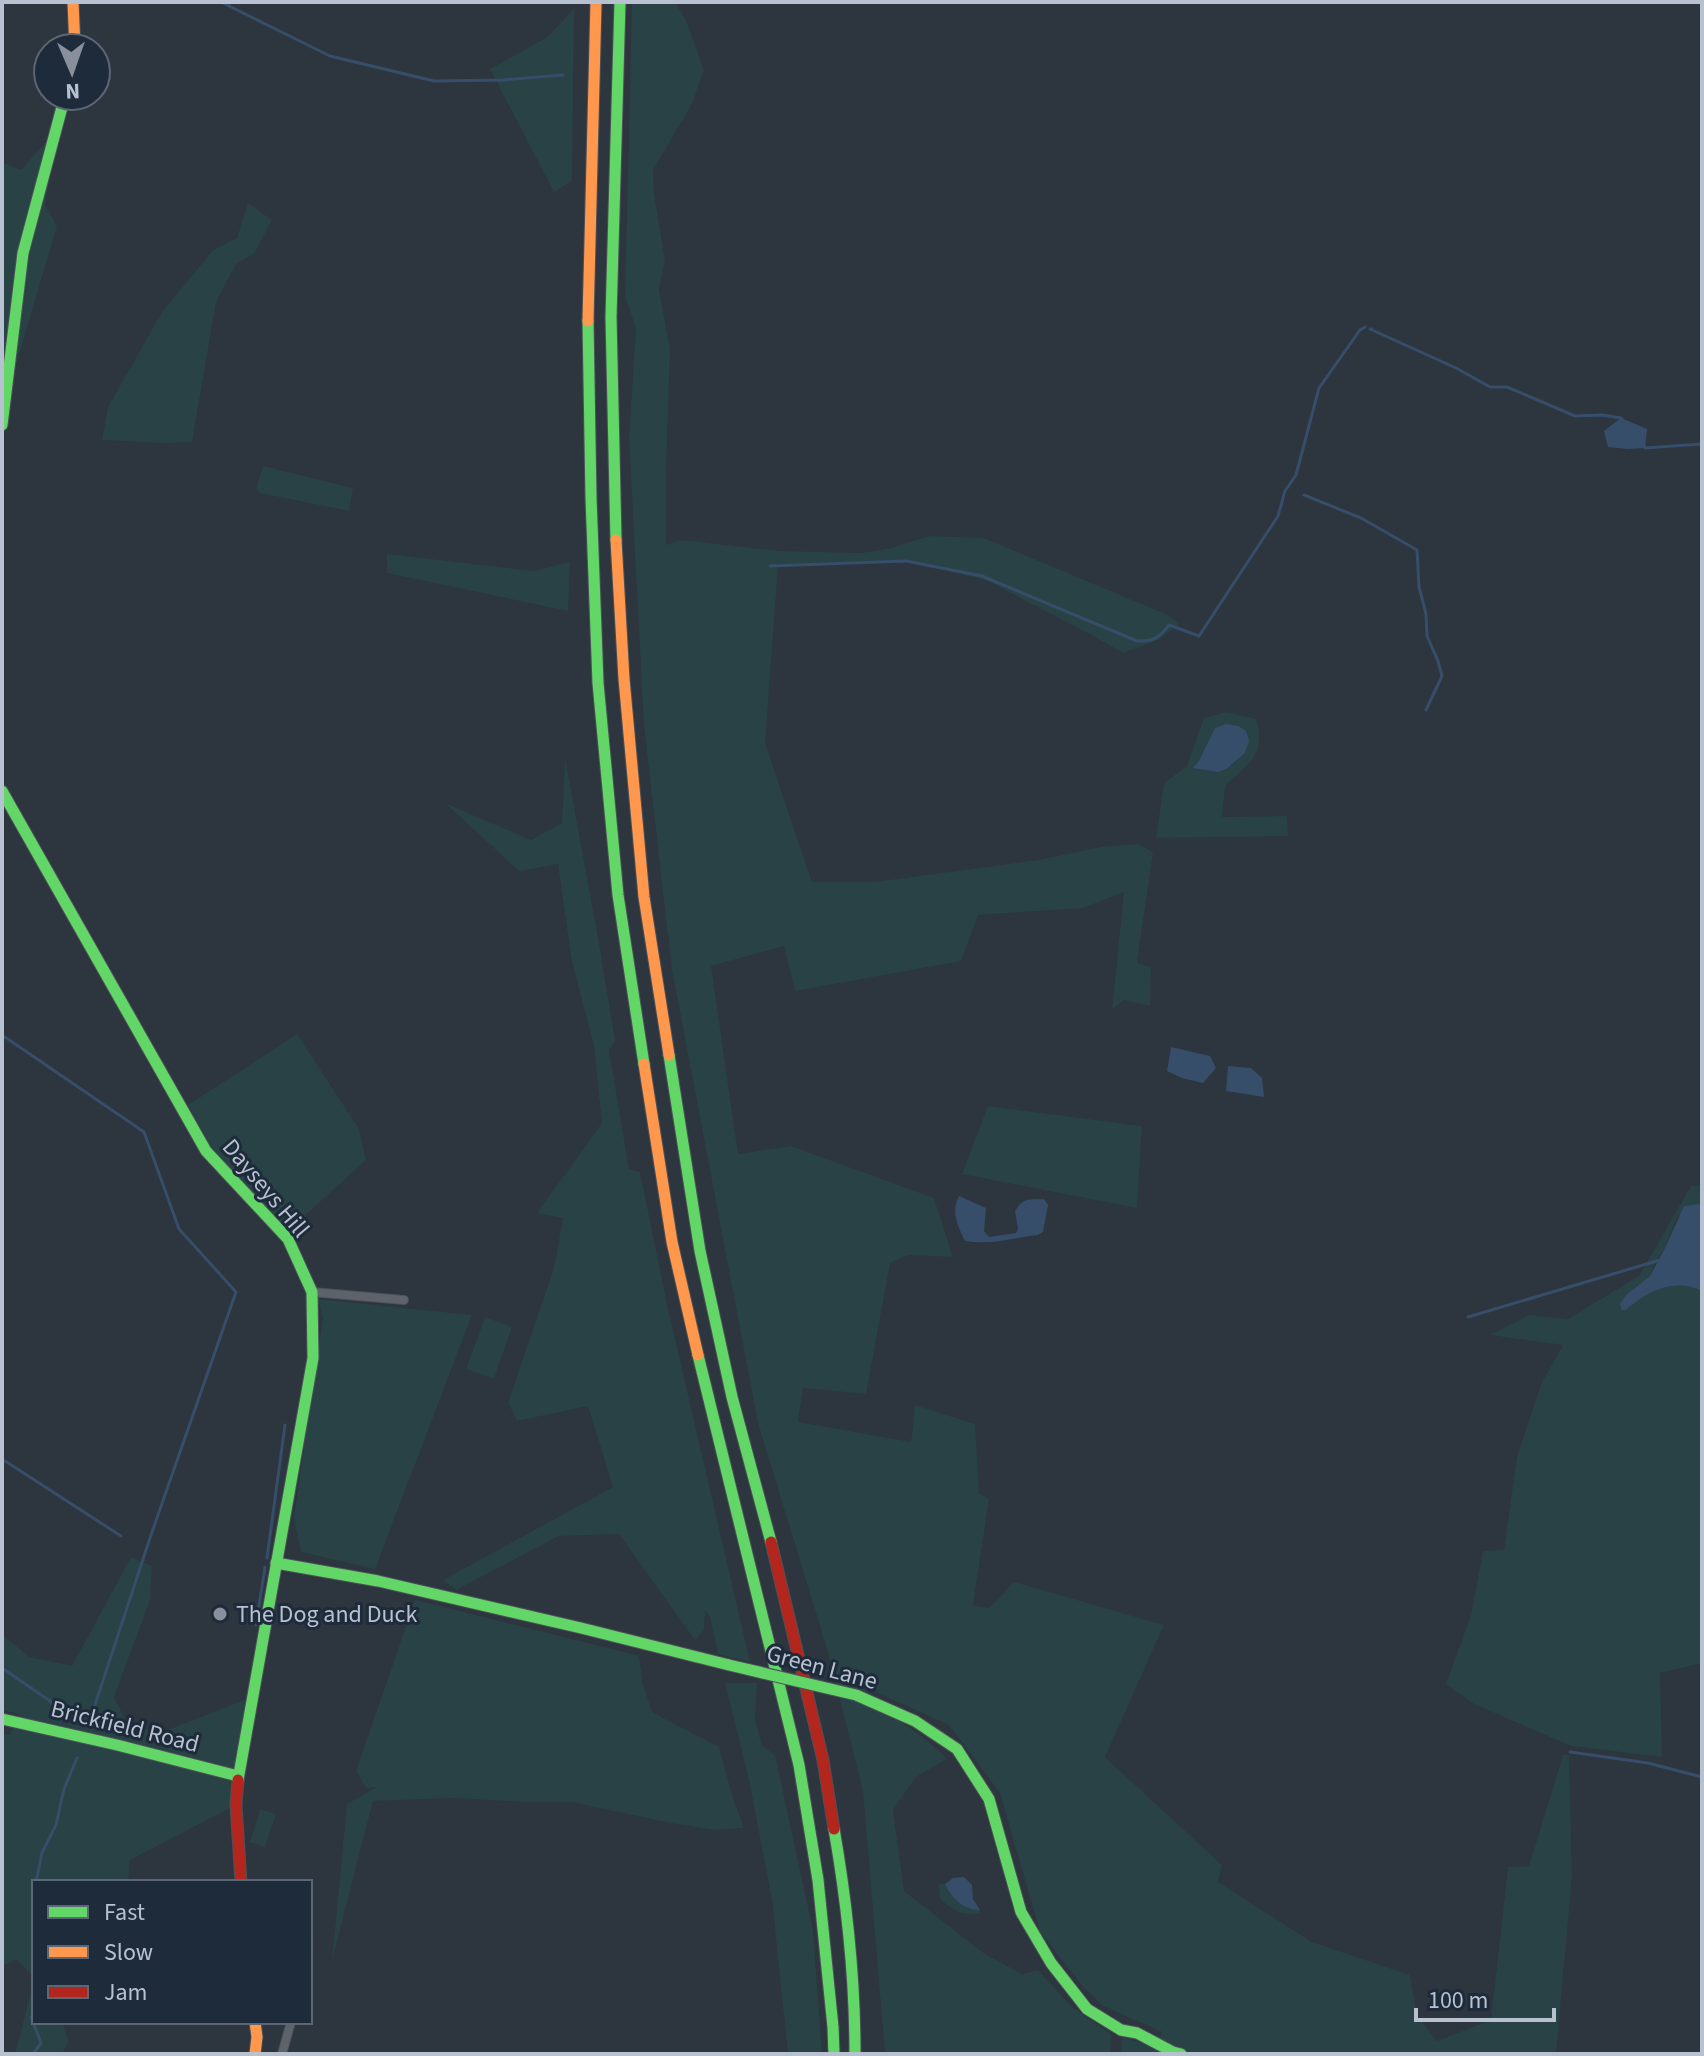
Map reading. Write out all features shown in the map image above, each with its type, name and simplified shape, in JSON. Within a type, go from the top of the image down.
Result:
[{"type":"main road","points":[[73,2],[75,32]]},
{"type":"main road","points":[[596,2],[588,314],[591,498],[598,683],[618,895],[672,1242],[799,1765],[818,1880],[834,2054]]},
{"type":"main road","points":[[620,2],[611,317],[614,498],[624,679],[644,897],[700,1251],[732,1397],[777,1566],[829,1791],[843,1880],[855,2054]]},
{"type":"main road","points":[[2,425],[23,253],[61,112]]},
{"type":"main road","name":"Dayseys Hill","points":[[2,791],[206,1151],[288,1239],[312,1292],[313,1358],[238,1776],[236,1805],[241,1880]]},
{"type":"main road","name":"Green Lane","points":[[276,1563],[378,1581],[856,1695],[915,1721],[957,1749],[989,1799],[1021,1912],[1051,1963],[1087,2009],[1121,2030],[1137,2033],[1181,2054]]},
{"type":"main road","name":"Brickfield Road","points":[[2,1719],[238,1776]]},
{"type":"main road","points":[[255,2024],[255,2054]]},
{"type":"street","points":[[312,1292],[404,1300]]},
{"type":"street","points":[[282,2054],[290,2024]]},
{"type":"green space","points":[[632,2],[675,2],[686,20],[704,70],[692,104],[653,170],[665,261],[659,290],[670,349],[666,545],[680,540],[779,551],[862,553],[929,536],[984,538],[1168,615],[1180,624],[1158,640],[1123,653],[988,581],[910,561],[778,566],[765,743],[812,882],[875,882],[1038,860],[1101,847],[1138,844],[1153,852],[1137,963],[1151,967],[1150,1006],[1124,1000],[1112,1009],[1124,892],[1083,908],[978,915],[961,961],[795,991],[784,946],[711,966],[738,1154],[791,1146],[934,1198],[953,1257],[908,1255],[890,1263],[866,1394],[803,1388],[798,1422],[911,1442],[915,1405],[975,1424],[979,1493],[989,1499],[973,1605],[989,1608],[1014,1582],[1164,1625],[1105,1757],[1222,1865],[1218,1882],[1312,1942],[1410,1975],[1417,2016],[1437,2041],[1491,2020],[1508,1867],[1529,1866],[1563,1755],[1569,1755],[1572,1877],[1556,2054],[1121,2054],[1122,2037],[1155,2047],[1162,2032],[1103,2006],[1084,1988],[1040,1932],[1000,1793],[949,1725],[867,1688],[869,1707],[911,1728],[947,1759],[916,1777],[893,1810],[904,1891],[985,1954],[1022,1974],[1038,1970],[1073,2008],[1111,2034],[1110,2054],[885,2054],[863,1791],[827,1649],[758,1423],[672,970],[644,726],[629,438],[636,328],[625,297]]},
{"type":"green space","points":[[574,9],[572,181],[554,192],[490,69],[546,38]]},
{"type":"green space","points":[[56,135],[45,205],[57,226],[5,402],[2,402],[2,162],[21,170],[50,137]]},
{"type":"green space","points":[[248,203],[272,220],[254,254],[236,264],[216,302],[192,442],[102,440],[108,407],[162,312],[213,250],[237,238]]},
{"type":"green space","points":[[263,466],[353,488],[349,511],[260,493],[256,489]]},
{"type":"green space","points":[[387,554],[534,571],[570,562],[568,611],[387,573]]},
{"type":"green space","points":[[1227,712],[1256,719],[1259,741],[1254,757],[1225,786],[1222,817],[1287,816],[1288,836],[1156,838],[1164,783],[1187,766],[1204,718]]},
{"type":"green space","points":[[565,758],[615,1041],[609,1050],[629,1169],[640,1172],[667,1304],[750,1662],[718,1654],[710,1617],[705,1610],[704,1630],[695,1640],[619,1534],[559,1536],[456,1590],[443,1580],[613,1487],[588,1406],[517,1421],[508,1403],[554,1268],[563,1218],[537,1213],[602,1123],[594,1046],[572,962],[558,864],[519,871],[445,803],[531,840],[562,823]]},
{"type":"green space","points":[[297,1034],[359,1129],[366,1160],[287,1232],[212,1148],[188,1105]]},
{"type":"green space","points":[[988,1106],[1142,1126],[1137,1208],[962,1174]]},
{"type":"green space","points":[[1691,1186],[1702,1186],[1702,1205],[1677,1217],[1650,1276],[1626,1295],[1626,1310],[1661,1288],[1681,1286],[1702,1291],[1702,1663],[1660,1673],[1662,1757],[1571,1746],[1474,1704],[1446,1684],[1471,1615],[1483,1551],[1504,1550],[1517,1457],[1542,1382],[1563,1345],[1490,1335],[1529,1315],[1568,1319],[1639,1276]]},
{"type":"green space","points":[[318,1299],[472,1315],[375,1569],[301,1552],[294,1517],[323,1318]]},
{"type":"green space","points":[[485,1317],[512,1327],[494,1379],[466,1369]]},
{"type":"green space","points":[[131,1557],[152,1566],[150,1600],[114,1697],[127,1723],[160,1733],[254,1696],[236,1805],[130,1860],[128,1880],[32,1880],[32,1975],[16,1959],[2,1967],[2,1733],[10,1735],[19,1714],[2,1710],[2,1635],[30,1657],[72,1666]]},
{"type":"green space","points":[[415,1600],[639,1656],[643,1685],[652,1712],[719,1747],[744,1828],[714,1830],[571,1802],[454,1798],[373,1801],[332,1961],[347,1804],[377,1787],[366,1788],[356,1771]]},
{"type":"green space","points":[[725,1683],[757,1683],[755,1719],[762,1746],[775,1755],[813,1930],[822,2054],[788,2054],[772,1900],[749,1780]]},
{"type":"green space","points":[[260,1809],[276,1814],[265,1847],[250,1842]]},
{"type":"green space","points":[[939,1884],[945,1884],[959,1903],[980,1910],[980,1914],[958,1912],[950,1907],[940,1899]]},
{"type":"green space","points":[[32,1989],[32,2024],[63,2024],[69,2041],[62,2054],[15,2054]]},
{"type":"water","points":[[1621,418],[1647,429],[1645,448],[1608,447],[1604,431]]},
{"type":"water","points":[[1226,724],[1246,731],[1249,741],[1245,753],[1218,772],[1193,768],[1215,728]]},
{"type":"water","points":[[1171,1047],[1210,1056],[1216,1068],[1203,1083],[1167,1071]]},
{"type":"water","points":[[1228,1066],[1251,1068],[1262,1078],[1264,1097],[1226,1091]]},
{"type":"water","points":[[959,1196],[986,1208],[984,1231],[989,1237],[1016,1233],[1015,1211],[1021,1203],[1044,1199],[1048,1205],[1043,1232],[993,1242],[965,1241],[956,1218],[955,1207]]},
{"type":"water","points":[[1702,1205],[1702,1291],[1681,1286],[1661,1288],[1622,1310],[1620,1304],[1626,1295],[1650,1276],[1684,1206]]},
{"type":"water","points":[[964,1877],[972,1885],[973,1899],[980,1910],[959,1903],[945,1884],[953,1878]]},
{"type":"waterway","points":[[221,2],[229,6],[230,2]]},
{"type":"waterway","points":[[229,6],[330,56],[434,81],[563,75]]},
{"type":"waterway","points":[[770,566],[906,561],[982,576],[1137,641],[1156,638],[1169,625],[1199,636],[1278,516],[1285,491],[1296,475],[1319,388],[1365,327]]},
{"type":"waterway","points":[[1372,329],[1490,387],[1507,387],[1575,416],[1602,415],[1623,421]]},
{"type":"waterway","points":[[1644,446],[1702,444]]},
{"type":"waterway","points":[[1304,495],[1361,518],[1417,550],[1427,636],[1442,676],[1426,710]]},
{"type":"waterway","points":[[2,1035],[144,1132],[179,1229],[236,1292],[90,1720]]},
{"type":"waterway","points":[[1468,1317],[1660,1260]]},
{"type":"waterway","points":[[267,1558],[285,1425]]},
{"type":"waterway","points":[[2,1459],[121,1536]]},
{"type":"waterway","points":[[256,1625],[265,1567]]},
{"type":"waterway","points":[[2,1668],[50,1701],[56,1712]]},
{"type":"waterway","points":[[1570,1752],[1648,1763],[1702,1777]]},
{"type":"waterway","points":[[36,1880],[42,1853],[56,1825],[64,1789],[77,1758]]},
{"type":"waterway","points":[[33,2054],[41,2043],[34,2024]]},
{"type":"traffic: fast","points":[[616,540],[611,317],[620,2]]},
{"type":"traffic: fast","points":[[2,425],[23,253],[61,112]]},
{"type":"traffic: fast","points":[[588,321],[598,683],[618,895],[644,1064]]},
{"type":"traffic: fast","points":[[2,791],[206,1151],[288,1239],[312,1292],[313,1358],[238,1780]]},
{"type":"traffic: fast","points":[[669,1055],[700,1251],[732,1397],[771,1542]]},
{"type":"traffic: fast","points":[[698,1355],[799,1765],[818,1880],[834,2054]]},
{"type":"traffic: fast","points":[[276,1563],[378,1581],[729,1665]]},
{"type":"traffic: fast","points":[[729,1665],[856,1695]]},
{"type":"traffic: fast","points":[[856,1695],[915,1721],[957,1749],[989,1799],[1021,1912],[1051,1963],[1087,2009],[1121,2030],[1137,2033],[1181,2054]]},
{"type":"traffic: fast","points":[[2,1719],[238,1776]]},
{"type":"traffic: fast","points":[[834,1829],[849,1941],[855,2054]]},
{"type":"traffic: slow","points":[[73,2],[74,32]]},
{"type":"traffic: slow","points":[[588,321],[596,2]]},
{"type":"traffic: slow","points":[[616,540],[624,679],[644,897],[669,1055]]},
{"type":"traffic: slow","points":[[644,1064],[672,1242],[698,1355]]},
{"type":"traffic: slow","points":[[255,2024],[255,2054]]},
{"type":"traffic: jam","points":[[771,1542],[823,1760],[834,1829]]},
{"type":"traffic: jam","points":[[238,1780],[236,1805],[241,1880]]},
{"type":"place","name":"The Dog and Duck","points":[[220,1614]]}]
